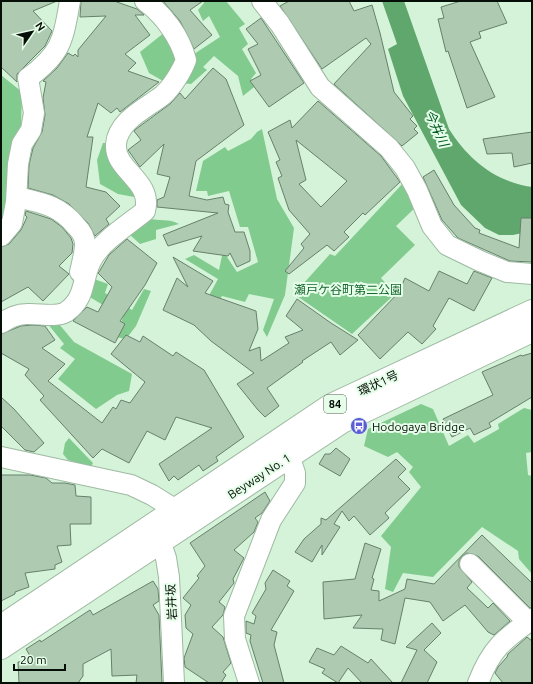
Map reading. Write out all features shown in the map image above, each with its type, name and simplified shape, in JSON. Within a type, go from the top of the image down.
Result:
[{"type":"main road","name":"環状1号","points":[[157,533],[176,510],[286,447],[331,405],[532,311]]},
{"type":"main road","name":"Beyway No. 1","points":[[1,648],[157,533],[286,447],[342,422],[532,331]]},
{"type":"main road","name":"Beyway No. 1","points":[[1,626],[157,533]]},
{"type":"street","points":[[1,236],[12,223],[17,197],[18,164],[22,144],[31,130],[34,113],[28,78],[43,67],[55,54],[67,23],[70,1]]},
{"type":"street","points":[[1,322],[13,316],[26,314],[52,315],[65,313],[73,306],[80,295],[91,261],[102,247],[145,211],[147,203],[146,195],[140,184],[121,162],[117,152],[116,143],[121,131],[139,110],[163,94],[184,67],[186,60],[175,34],[165,20],[145,1]]},
{"type":"street","points":[[262,1],[274,10],[320,88],[389,148],[405,168],[432,226],[447,245],[507,272],[532,274]]},
{"type":"street","points":[[17,197],[50,205],[61,211],[82,233],[85,244],[79,278],[80,295]]},
{"type":"street","points":[[249,683],[235,640],[234,616],[271,520],[295,483],[295,473],[286,447]]},
{"type":"street","points":[[1,457],[131,485],[152,495],[176,510]]},
{"type":"street","name":"岩井坂","points":[[157,533],[166,558],[169,577],[174,683]]},
{"type":"street","points":[[470,564],[530,621],[497,647],[486,663],[482,681]]},
{"type":"green space","points":[[203,1],[226,1],[245,24],[239,28],[248,44],[242,49],[256,73],[251,79],[258,84],[243,96],[238,76],[214,56],[203,67],[207,70],[191,84],[179,83],[194,54],[220,37],[209,16],[203,21],[198,10],[204,3]]},
{"type":"green space","points":[[165,32],[180,62],[163,81],[149,73],[140,52]]},
{"type":"green space","points":[[1,75],[22,92],[21,127],[6,214],[1,220]]},
{"type":"green space","points":[[262,129],[277,199],[294,228],[285,295],[267,337],[263,330],[274,299],[249,294],[245,302],[222,296],[215,308],[206,301],[218,279],[185,259],[194,255],[219,270],[223,251],[237,272],[258,262],[248,227],[240,227],[229,191],[208,196],[207,191],[196,191],[203,161],[225,147],[228,151],[251,139]]},
{"type":"green space","points":[[103,143],[111,143],[138,191],[134,197],[118,194],[100,184],[97,160]]},
{"type":"green space","name":"瀬戸ケ谷町第二公園","points":[[406,180],[418,205],[396,226],[415,245],[381,278],[395,294],[352,334],[294,294],[330,254],[335,256]]},
{"type":"green space","points":[[148,218],[171,221],[179,224],[156,230],[156,239],[140,244],[128,233]]},
{"type":"green space","points":[[94,279],[108,284],[105,293],[132,310],[144,289],[151,291],[136,326],[126,339],[116,337],[123,317],[88,296]]},
{"type":"green space","points":[[47,323],[59,324],[74,342],[132,374],[129,391],[117,395],[96,409],[58,379],[75,359],[60,348],[64,344]]},
{"type":"green space","points":[[421,404],[433,409],[449,446],[468,435],[474,443],[499,429],[498,424],[524,408],[532,410],[532,452],[526,453],[528,475],[532,476],[532,574],[519,559],[518,551],[482,527],[433,577],[403,573],[393,592],[385,589],[391,547],[381,536],[421,487],[409,472],[413,467],[397,452],[388,457],[364,446],[368,429]]},
{"type":"green space","points":[[69,438],[93,463],[91,467],[68,460],[63,454],[65,443]]},
{"type":"water","name":"今井川","points":[[382,1],[404,1],[449,129],[465,150],[494,174],[506,180],[532,187],[532,231],[513,235],[499,235],[485,228],[461,205],[403,96],[388,49],[397,44]]},
{"type":"building","points":[[1,1],[57,1],[33,11],[52,31],[45,46],[17,74],[17,82],[1,67]]},
{"type":"building","points":[[81,1],[114,1],[137,9],[144,15],[135,15],[150,35],[125,54],[136,63],[128,71],[159,82],[120,112],[117,108],[111,113],[98,103],[87,137],[93,137],[86,187],[106,192],[120,206],[106,219],[109,224],[95,236],[88,223],[69,204],[53,195],[28,188],[29,165],[33,148],[42,132],[45,115],[43,98],[46,82],[43,81],[57,68],[68,53],[73,56],[75,54],[78,57],[78,50],[106,16],[80,17]]},
{"type":"building","points":[[163,1],[203,1],[190,10],[212,35],[194,49],[180,21]]},
{"type":"building","points":[[289,1],[349,1],[354,11],[372,5],[394,92],[413,116],[410,119],[417,126],[414,129],[418,133],[402,146],[334,84],[371,44],[366,38],[322,69],[280,6]]},
{"type":"building","points":[[461,1],[497,1],[507,23],[479,32],[481,38],[470,42],[495,97],[467,108],[448,51],[446,52],[438,19],[444,18],[441,7]]},
{"type":"building","points":[[261,18],[304,83],[269,107],[250,81],[261,75],[248,49],[258,44],[246,29]]},
{"type":"building","points":[[213,68],[226,79],[244,125],[196,161],[189,196],[207,200],[223,197],[225,204],[229,205],[228,212],[235,232],[244,232],[250,251],[250,261],[237,267],[230,253],[228,256],[193,251],[202,236],[168,246],[163,235],[218,213],[157,207],[157,200],[164,197],[170,177],[157,174],[164,144],[140,167],[128,150],[141,140],[134,131],[136,129],[170,104],[180,93],[185,99]]},
{"type":"building","points":[[318,101],[381,156],[400,182],[365,215],[363,213],[344,232],[349,237],[334,251],[327,245],[289,274],[285,271],[304,248],[301,244],[310,234],[289,210],[278,178],[282,176],[276,162],[280,160],[268,132],[290,120],[292,128]],"holes":[[[296,140],[347,181],[321,207],[299,184],[306,180]]]},
{"type":"building","points":[[532,132],[532,163],[514,167],[512,153],[487,154],[483,139]]},
{"type":"building","points":[[434,170],[454,205],[475,228],[480,230],[479,233],[519,248],[521,218],[532,218],[532,262],[510,261],[458,238],[442,220],[423,177]]},
{"type":"building","points":[[26,211],[51,219],[62,227],[71,238],[73,244],[72,253],[59,266],[69,274],[43,301],[28,287],[1,302],[1,247],[9,244],[21,230],[27,217],[25,215]]},
{"type":"building","points":[[127,239],[157,263],[145,285],[120,321],[125,324],[115,343],[73,321],[87,307],[98,312],[112,287],[98,273],[109,255]]},
{"type":"building","points":[[173,257],[213,281],[205,293],[256,311],[258,329],[249,351],[260,347],[261,361],[289,343],[285,337],[303,330],[286,316],[297,299],[358,340],[340,355],[331,342],[302,361],[303,362],[267,388],[279,406],[265,417],[237,384],[254,373],[211,341],[194,325],[163,310],[177,278],[188,287]]},
{"type":"building","points":[[439,271],[467,284],[474,271],[492,278],[474,311],[449,298],[433,326],[436,329],[422,344],[408,332],[380,359],[358,335],[399,292],[405,278],[429,291]]},
{"type":"building","points":[[21,326],[45,326],[55,340],[42,348],[65,364],[48,381],[102,423],[113,407],[116,409],[121,400],[130,403],[145,382],[111,354],[126,335],[140,342],[143,336],[173,356],[176,352],[204,370],[244,437],[216,457],[218,461],[203,471],[199,465],[178,480],[174,476],[169,481],[159,464],[212,428],[176,417],[165,440],[147,431],[129,463],[102,449],[93,458],[40,400],[44,396],[25,375],[29,369],[1,353],[1,334]]},
{"type":"building","points":[[532,353],[532,397],[489,423],[491,427],[474,435],[470,428],[452,437],[443,419],[493,395],[482,372],[521,355]]},
{"type":"building","points":[[1,397],[14,409],[44,443],[34,452],[25,450],[1,426]]},
{"type":"building","points":[[336,448],[350,459],[340,476],[319,464],[325,454],[330,454]]},
{"type":"building","points":[[396,459],[406,469],[398,477],[410,489],[385,513],[389,518],[370,535],[354,516],[349,521],[342,511],[334,524],[340,527],[322,555],[322,545],[312,562],[295,552],[304,539],[321,524],[321,518],[326,520]]},
{"type":"building","points":[[1,475],[30,475],[46,478],[52,483],[75,485],[76,496],[91,497],[91,524],[70,524],[71,545],[57,546],[62,562],[55,565],[55,569],[25,573],[29,587],[15,592],[15,594],[1,601]]},
{"type":"building","points":[[265,492],[270,501],[262,513],[255,518],[258,522],[254,532],[234,550],[244,558],[233,579],[234,583],[219,602],[225,607],[223,615],[212,627],[223,637],[231,663],[223,672],[226,675],[221,683],[209,683],[185,667],[184,658],[193,634],[186,628],[185,615],[191,605],[183,598],[199,578],[197,576],[205,566],[190,543]]},
{"type":"building","points":[[482,535],[532,583],[532,608],[530,608],[478,556],[467,553],[462,556],[459,561],[459,567],[472,582],[467,588],[488,608],[493,603],[510,621],[494,635],[488,632],[465,605],[443,621],[430,602],[405,598],[395,644],[381,640],[383,629],[353,628],[362,615],[324,619],[323,582],[355,579],[365,543],[381,549],[372,578],[374,579],[371,590],[379,591],[379,601],[405,589],[407,579],[434,584]]},
{"type":"building","points":[[273,570],[290,581],[287,586],[294,591],[271,630],[277,632],[274,645],[284,683],[263,683],[250,641],[251,635],[246,633],[246,621],[254,624],[256,616],[252,613],[266,589],[265,583]]},
{"type":"building","points":[[153,581],[158,589],[159,601],[153,605],[159,615],[162,683],[136,683],[137,675],[112,676],[111,649],[83,664],[83,676],[78,683],[19,683],[18,662],[33,661],[26,649],[40,640],[41,642],[90,610],[93,615]]},
{"type":"building","points":[[432,623],[441,633],[424,650],[437,662],[427,683],[401,683],[417,650],[406,647]]},
{"type":"building","points":[[527,637],[532,641],[532,683],[503,683],[495,673],[498,667],[508,654]]},
{"type":"building","points":[[341,646],[368,663],[371,659],[393,683],[362,683],[348,668],[338,683],[322,673],[325,669],[309,662],[317,648],[334,655]]},
{"type":"place","name":"Hodogaya Bridge","points":[[359,426]]}]
